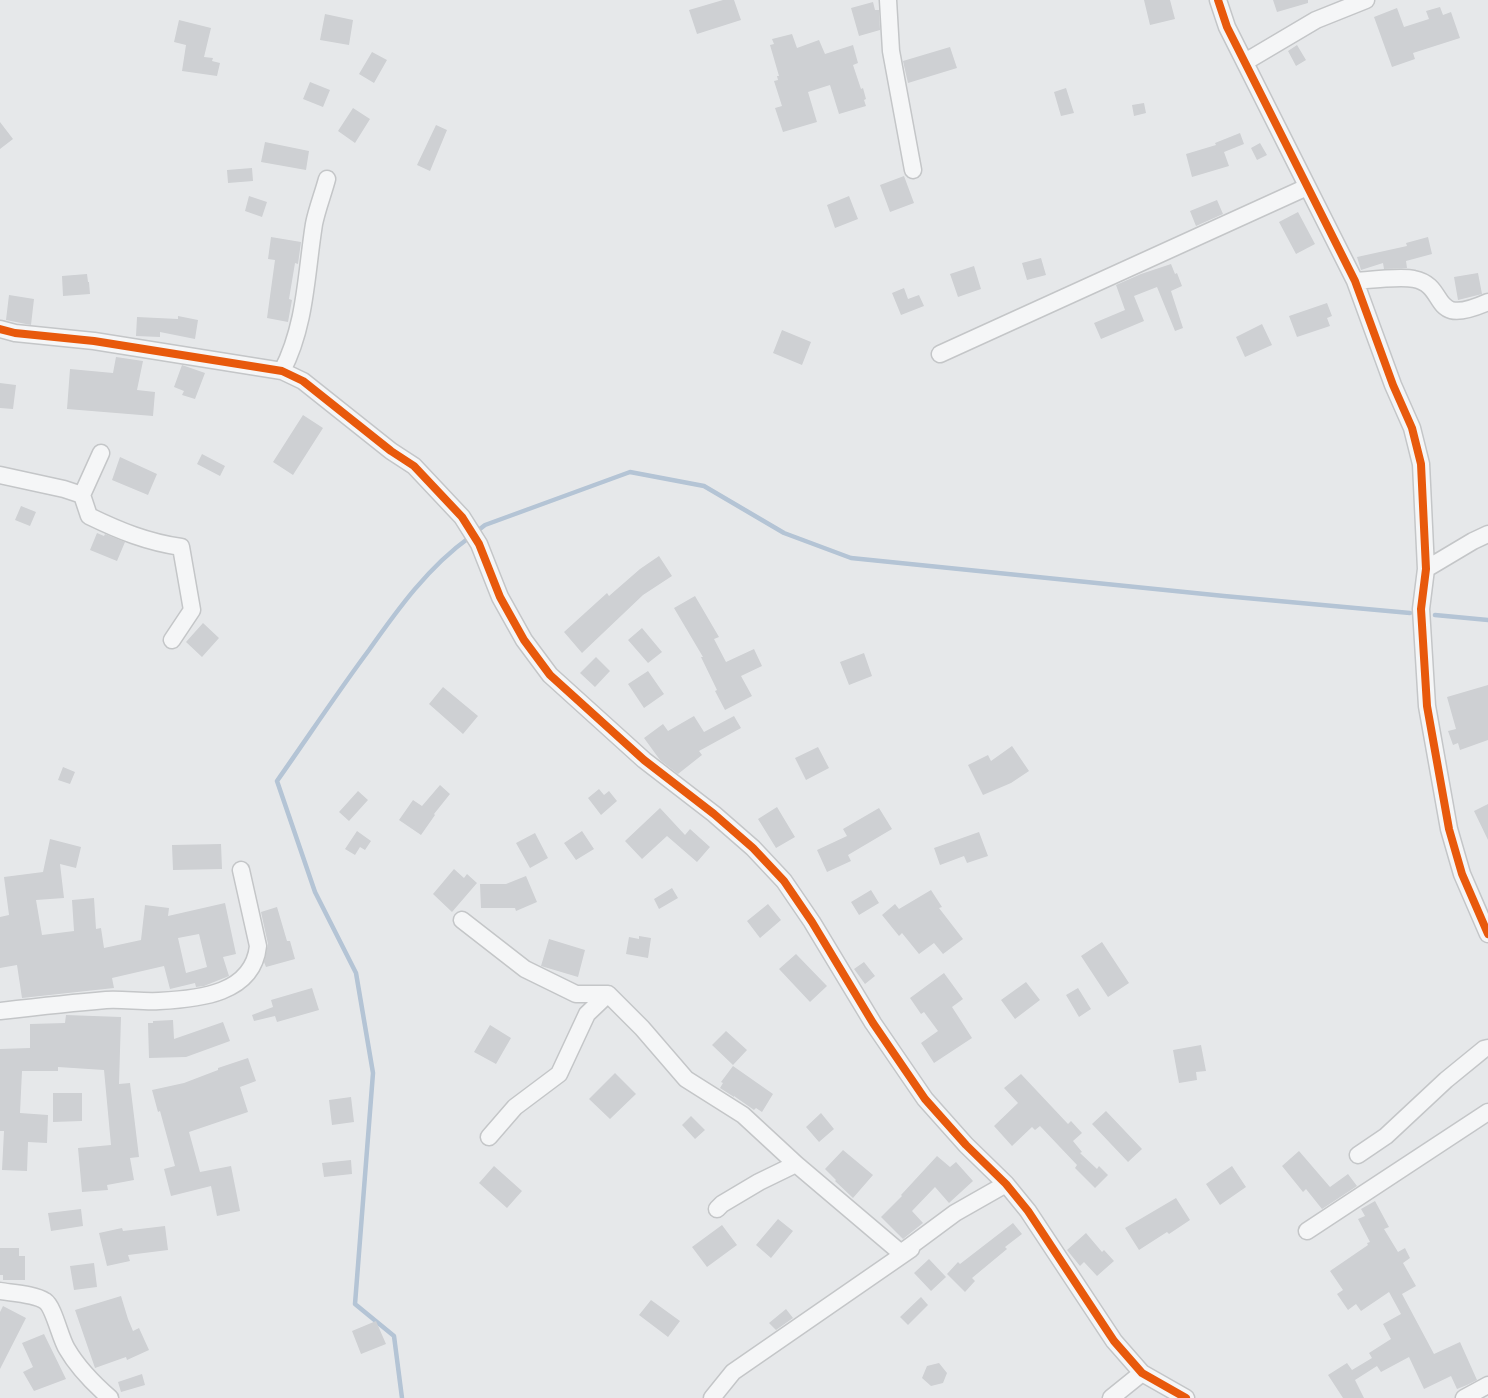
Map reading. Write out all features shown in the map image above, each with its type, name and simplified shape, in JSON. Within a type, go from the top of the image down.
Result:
[{"type":"street","points":[[888,0],[890,51],[913,170]]},
{"type":"street","points":[[1218,0],[1226,26],[1355,281],[1393,385],[1412,428],[1420,464],[1426,569],[1421,609],[1427,706],[1450,829],[1462,874],[1488,934]]},
{"type":"street","points":[[1245,62],[1316,20],[1366,0]]},
{"type":"street","points":[[282,371],[291,353],[302,314],[315,222],[327,179]]},
{"type":"street","points":[[940,354],[1307,187]]},
{"type":"street","points":[[1355,281],[1413,278],[1428,284],[1444,308],[1453,312],[1488,302]]},
{"type":"street","points":[[0,330],[94,341],[282,371],[303,381],[391,451],[414,466],[462,517],[477,541],[509,614],[524,640],[550,675],[644,760],[714,814],[753,848],[784,882],[812,922],[873,1023],[925,1099],[966,1145],[1006,1184],[1028,1211],[1114,1341],[1142,1373],[1186,1398]]},
{"type":"street","points":[[101,453],[82,495],[89,516],[118,530],[156,544],[181,547],[192,610],[172,640]]},
{"type":"street","points":[[0,475],[55,486],[82,495]]},
{"type":"street","points":[[1426,569],[1488,534]]},
{"type":"street","points":[[0,1011],[108,1000],[158,1002],[196,998],[232,987],[250,972],[256,958],[258,946],[240,870]]},
{"type":"street","points":[[462,920],[525,970],[576,994],[608,994],[642,1028],[686,1078],[743,1115],[796,1164],[902,1253],[955,1213],[1006,1184]]},
{"type":"street","points":[[489,1137],[515,1107],[559,1074],[566,1055],[587,1014],[608,994]]},
{"type":"street","points":[[1358,1155],[1386,1136],[1446,1080],[1484,1049],[1488,1048]]},
{"type":"street","points":[[1307,1232],[1488,1112]]},
{"type":"street","points":[[717,1209],[758,1182],[796,1164]]},
{"type":"street","points":[[712,1398],[733,1372],[1006,1184]]},
{"type":"street","points":[[0,1291],[39,1298],[46,1302],[50,1307],[58,1331],[67,1349],[93,1383],[110,1398]]},
{"type":"street","points":[[1111,1398],[1142,1373]]},
{"type":"street","points":[[1464,1398],[1488,1385]]},
{"type":"building","points":[[723,0],[734,0],[741,20],[697,34],[689,10]]},
{"type":"building","points":[[1144,0],[1170,0],[1175,19],[1150,25]]},
{"type":"building","points":[[1273,0],[1308,0],[1308,3],[1277,12]]},
{"type":"building","points":[[873,2],[875,10],[879,10],[880,30],[859,36],[851,8]]},
{"type":"building","points":[[1440,7],[1443,15],[1451,12],[1460,38],[1413,53],[1415,59],[1392,67],[1374,17],[1397,8],[1404,27],[1429,19],[1426,11]]},
{"type":"building","points":[[325,14],[353,20],[349,45],[320,40]]},
{"type":"building","points":[[179,20],[211,28],[204,57],[213,58],[212,61],[220,63],[217,76],[182,71],[186,45],[174,42]]},
{"type":"building","points":[[792,34],[797,48],[819,40],[825,54],[853,45],[858,63],[853,65],[861,89],[863,88],[866,106],[839,114],[830,85],[808,92],[817,122],[783,132],[775,108],[782,106],[774,81],[778,80],[777,76],[779,76],[770,45],[774,44],[772,39]]},
{"type":"building","points":[[1297,45],[1306,60],[1296,66],[1288,51]]},
{"type":"building","points":[[950,47],[957,68],[908,83],[903,61]]},
{"type":"building","points":[[372,52],[387,60],[374,83],[359,74]]},
{"type":"building","points":[[310,82],[330,90],[323,107],[303,99]]},
{"type":"building","points":[[1066,88],[1074,113],[1061,116],[1054,92]]},
{"type":"building","points":[[1144,103],[1146,113],[1134,116],[1132,105]]},
{"type":"building","points":[[353,108],[370,119],[355,143],[338,131]]},
{"type":"building","points":[[0,122],[13,139],[0,149]]},
{"type":"building","points":[[436,125],[447,130],[430,171],[417,165]]},
{"type":"building","points":[[1240,133],[1244,144],[1224,152],[1229,166],[1192,177],[1186,154],[1216,145],[1215,143]]},
{"type":"building","points":[[265,142],[309,151],[306,170],[261,162]]},
{"type":"building","points":[[1260,143],[1267,155],[1257,160],[1251,148]]},
{"type":"building","points":[[252,168],[253,181],[228,183],[227,170]]},
{"type":"building","points":[[904,176],[914,203],[890,212],[880,185]]},
{"type":"building","points":[[249,196],[267,202],[262,217],[245,211]]},
{"type":"building","points":[[849,196],[858,219],[835,228],[827,205]]},
{"type":"building","points":[[1217,200],[1223,214],[1196,226],[1190,211]]},
{"type":"building","points":[[1298,212],[1315,244],[1296,254],[1279,222]]},
{"type":"building","points":[[271,237],[301,242],[298,264],[295,263],[289,299],[292,300],[288,322],[267,318],[275,260],[268,259]]},
{"type":"building","points":[[1428,237],[1432,254],[1406,261],[1407,268],[1384,269],[1383,263],[1361,270],[1357,257],[1407,246],[1406,243]]},
{"type":"building","points":[[1041,258],[1046,275],[1027,280],[1022,263]]},
{"type":"building","points":[[1171,264],[1182,286],[1171,291],[1183,328],[1175,331],[1157,287],[1134,296],[1144,321],[1101,339],[1094,323],[1125,310],[1116,285]]},
{"type":"building","points":[[974,266],[981,289],[958,297],[950,274]]},
{"type":"building","points":[[1478,273],[1482,294],[1458,300],[1454,277]]},
{"type":"building","points":[[87,274],[90,294],[63,296],[62,276]]},
{"type":"building","points":[[904,288],[908,299],[919,295],[924,306],[901,315],[892,293]]},
{"type":"building","points":[[9,295],[34,299],[31,325],[6,320]]},
{"type":"building","points":[[1327,303],[1332,316],[1327,318],[1330,326],[1297,337],[1289,316]]},
{"type":"building","points":[[178,316],[198,320],[195,339],[160,332],[160,337],[136,336],[137,317],[178,319]]},
{"type":"building","points":[[1262,324],[1272,345],[1245,357],[1236,337]]},
{"type":"building","points":[[782,330],[811,342],[802,365],[773,353]]},
{"type":"building","points":[[116,357],[143,361],[137,390],[155,392],[153,416],[67,409],[70,369],[113,373]]},
{"type":"building","points":[[182,365],[205,373],[195,399],[182,395],[184,391],[174,387]]},
{"type":"building","points":[[0,383],[16,385],[13,409],[0,408]]},
{"type":"building","points":[[303,415],[323,428],[293,475],[273,462]]},
{"type":"building","points":[[202,454],[225,466],[220,476],[197,464]]},
{"type":"building","points":[[120,457],[157,474],[148,495],[112,480]]},
{"type":"building","points":[[21,506],[36,512],[30,526],[15,520]]},
{"type":"building","points":[[97,533],[125,542],[117,561],[90,550]]},
{"type":"building","points":[[659,556],[672,576],[643,595],[582,653],[564,632],[607,593],[609,596],[640,569]]},
{"type":"building","points":[[695,596],[719,637],[714,639],[726,662],[754,649],[762,666],[741,676],[752,696],[725,710],[701,657],[703,657],[674,608]]},
{"type":"building","points":[[203,623],[219,638],[202,657],[186,642]]},
{"type":"building","points":[[642,628],[662,652],[648,663],[628,640]]},
{"type":"building","points":[[864,653],[872,676],[849,685],[840,662]]},
{"type":"building","points":[[596,657],[610,671],[595,687],[580,673]]},
{"type":"building","points":[[648,671],[664,694],[644,708],[628,684]]},
{"type":"building","points":[[1488,685],[1488,740],[1460,750],[1458,743],[1453,745],[1448,731],[1456,729],[1447,697]]},
{"type":"building","points":[[443,687],[478,716],[463,734],[429,704]]},
{"type":"building","points":[[694,716],[704,732],[734,716],[741,728],[699,751],[702,755],[678,774],[660,760],[644,738],[663,724],[668,731]]},
{"type":"building","points":[[1012,746],[1029,771],[1011,783],[983,795],[968,765],[988,755],[991,761]]},
{"type":"building","points":[[818,747],[829,768],[806,780],[795,758]]},
{"type":"building","points":[[63,767],[75,772],[70,784],[58,780]]},
{"type":"building","points":[[440,785],[450,794],[434,814],[421,835],[399,820],[413,800],[422,806]]},
{"type":"building","points":[[599,789],[604,795],[609,791],[617,801],[601,815],[588,798]]},
{"type":"building","points":[[358,791],[368,800],[349,821],[339,812]]},
{"type":"building","points":[[1488,804],[1488,840],[1474,811]]},
{"type":"building","points":[[777,807],[795,837],[776,848],[758,819]]},
{"type":"building","points":[[660,808],[685,835],[690,829],[710,847],[697,862],[667,836],[642,859],[625,841]]},
{"type":"building","points":[[879,808],[892,829],[848,855],[851,861],[827,872],[817,850],[847,836],[843,829]]},
{"type":"building","points":[[357,831],[371,841],[365,850],[360,847],[355,855],[345,849]]},
{"type":"building","points":[[582,831],[594,849],[576,860],[564,843]]},
{"type":"building","points":[[979,832],[988,856],[967,863],[964,856],[940,865],[934,848]]},
{"type":"building","points":[[535,833],[548,858],[530,868],[516,843]]},
{"type":"building","points":[[50,839],[81,847],[76,868],[60,864],[64,898],[36,900],[42,935],[74,931],[72,900],[94,898],[96,929],[101,928],[104,948],[141,940],[145,905],[169,908],[168,916],[225,903],[236,954],[223,957],[229,976],[204,986],[196,987],[195,983],[170,989],[164,966],[112,978],[114,988],[22,998],[17,965],[0,968],[0,917],[9,915],[4,877],[43,872]],"holes":[[[199,934],[207,967],[186,973],[178,938]]]},
{"type":"building","points":[[221,844],[222,869],[173,870],[172,845]]},
{"type":"building","points":[[454,869],[464,878],[467,874],[477,883],[452,912],[433,894]]},
{"type":"building","points":[[526,876],[537,902],[516,911],[515,908],[481,908],[480,884],[506,884]]},
{"type":"building","points":[[672,888],[678,898],[659,909],[654,899]]},
{"type":"building","points":[[871,890],[879,903],[859,915],[851,902]]},
{"type":"building","points":[[931,890],[942,907],[939,908],[963,939],[943,954],[934,943],[919,954],[902,933],[899,936],[882,915],[895,904],[899,909]]},
{"type":"building","points":[[768,904],[781,920],[760,938],[747,921]]},
{"type":"building","points":[[277,907],[287,941],[290,941],[295,959],[266,967],[264,962],[268,944],[261,912]]},
{"type":"building","points":[[639,936],[651,938],[648,958],[626,954],[629,937],[639,939]]},
{"type":"building","points":[[549,939],[585,950],[578,977],[541,966]]},
{"type":"building","points":[[1102,942],[1129,983],[1108,997],[1081,956]]},
{"type":"building","points":[[796,954],[827,986],[810,1002],[779,969]]},
{"type":"building","points":[[864,962],[875,976],[865,984],[854,969]]},
{"type":"building","points":[[944,973],[963,999],[952,1007],[972,1038],[934,1063],[921,1043],[938,1031],[924,1012],[921,1014],[910,998]]},
{"type":"building","points":[[1026,982],[1040,1000],[1015,1019],[1001,1000]]},
{"type":"building","points":[[312,988],[319,1010],[277,1022],[275,1016],[254,1021],[252,1015],[273,1007],[271,1000]]},
{"type":"building","points":[[1078,988],[1091,1009],[1079,1017],[1066,995]]},
{"type":"building","points":[[66,1015],[121,1017],[119,1084],[130,1083],[139,1157],[130,1158],[134,1180],[107,1185],[108,1190],[82,1192],[78,1148],[111,1145],[104,1070],[58,1067],[58,1071],[22,1071],[20,1113],[48,1115],[47,1143],[28,1142],[27,1171],[2,1170],[4,1131],[0,1131],[0,1049],[30,1048],[30,1024],[65,1023]]},
{"type":"building","points":[[173,1020],[174,1039],[223,1022],[230,1041],[186,1057],[149,1058],[148,1023]]},
{"type":"building","points":[[490,1025],[511,1038],[496,1064],[474,1052]]},
{"type":"building","points":[[726,1031],[747,1050],[733,1065],[712,1045]]},
{"type":"building","points":[[1201,1045],[1206,1071],[1196,1072],[1197,1080],[1179,1083],[1173,1050]]},
{"type":"building","points":[[248,1058],[256,1081],[240,1087],[248,1112],[189,1132],[200,1172],[231,1166],[240,1211],[217,1216],[211,1186],[171,1196],[164,1169],[175,1166],[160,1111],[158,1112],[152,1090],[184,1083],[218,1070],[218,1068]]},
{"type":"building","points":[[733,1066],[773,1094],[762,1112],[756,1108],[754,1110],[720,1088],[723,1083],[721,1082]]},
{"type":"building","points":[[615,1073],[636,1094],[610,1119],[589,1099]]},
{"type":"building","points":[[1021,1074],[1068,1124],[1071,1121],[1082,1133],[1073,1141],[1082,1152],[1080,1153],[1097,1169],[1099,1166],[1108,1175],[1095,1188],[1075,1168],[1077,1165],[1040,1126],[1035,1130],[1032,1127],[1012,1146],[994,1126],[1018,1103],[1004,1088]]},
{"type":"building","points":[[53,1093],[82,1093],[82,1121],[53,1122]]},
{"type":"building","points":[[351,1097],[354,1122],[332,1125],[329,1100]]},
{"type":"building","points":[[1106,1111],[1142,1149],[1128,1162],[1092,1124]]},
{"type":"building","points":[[821,1113],[834,1129],[819,1142],[806,1127]]},
{"type":"building","points":[[691,1116],[705,1130],[695,1139],[682,1125]]},
{"type":"building","points":[[843,1150],[873,1175],[853,1198],[825,1169]]},
{"type":"building","points":[[1299,1151],[1330,1187],[1348,1174],[1357,1186],[1322,1209],[1306,1189],[1303,1192],[1282,1166]]},
{"type":"building","points":[[937,1156],[950,1167],[956,1162],[973,1181],[949,1203],[935,1187],[912,1211],[923,1223],[903,1239],[881,1217]]},
{"type":"building","points":[[351,1160],[352,1174],[324,1177],[322,1163]]},
{"type":"building","points":[[494,1166],[522,1191],[507,1208],[479,1183]]},
{"type":"building","points":[[1232,1166],[1246,1187],[1220,1205],[1206,1184]]},
{"type":"building","points":[[1176,1198],[1190,1220],[1139,1250],[1125,1228]]},
{"type":"building","points":[[1375,1201],[1389,1227],[1384,1229],[1398,1252],[1405,1248],[1410,1258],[1403,1263],[1416,1286],[1402,1294],[1434,1354],[1460,1342],[1477,1380],[1457,1389],[1451,1376],[1424,1389],[1409,1357],[1381,1372],[1377,1366],[1355,1380],[1364,1398],[1343,1398],[1328,1375],[1347,1363],[1352,1370],[1372,1358],[1369,1353],[1391,1339],[1383,1324],[1401,1314],[1389,1292],[1361,1311],[1356,1304],[1348,1310],[1337,1294],[1343,1290],[1330,1271],[1370,1242],[1358,1219],[1365,1216],[1361,1209]]},
{"type":"building","points":[[81,1209],[83,1226],[51,1231],[48,1213]]},
{"type":"building","points":[[778,1219],[793,1231],[771,1258],[756,1245]]},
{"type":"building","points":[[1013,1223],[1022,1234],[972,1278],[975,1281],[965,1292],[947,1274],[958,1262],[960,1264]]},
{"type":"building","points":[[722,1225],[737,1245],[707,1267],[692,1247]]},
{"type":"building","points":[[165,1226],[168,1250],[128,1255],[130,1261],[107,1266],[99,1233],[122,1228],[123,1231]]},
{"type":"building","points":[[1086,1233],[1102,1252],[1104,1250],[1114,1261],[1097,1276],[1084,1262],[1080,1266],[1067,1250]]},
{"type":"building","points":[[0,1248],[19,1248],[19,1256],[25,1256],[25,1280],[3,1280],[3,1275],[0,1275]]},
{"type":"building","points":[[929,1259],[946,1277],[931,1291],[914,1273]]},
{"type":"building","points":[[94,1263],[97,1287],[74,1290],[70,1266]]},
{"type":"building","points":[[121,1296],[133,1331],[139,1328],[149,1350],[127,1360],[126,1357],[95,1368],[75,1310]]},
{"type":"building","points":[[921,1297],[928,1305],[908,1325],[900,1317]]},
{"type":"building","points":[[651,1300],[680,1321],[668,1337],[639,1315]]},
{"type":"building","points":[[3,1306],[26,1318],[0,1369],[0,1312]]},
{"type":"building","points":[[786,1309],[793,1318],[776,1330],[769,1323]]},
{"type":"building","points":[[376,1321],[386,1344],[361,1354],[352,1331]]},
{"type":"building","points":[[44,1334],[66,1379],[34,1391],[23,1372],[33,1367],[22,1343]]},
{"type":"building","points":[[939,1363],[947,1373],[943,1383],[931,1386],[922,1378],[927,1366]]},
{"type":"building","points":[[142,1374],[145,1385],[121,1392],[118,1382]]},
{"type":"waterway","points":[[476,532],[485,525],[630,472],[704,486],[784,533],[851,558],[1410,613]]},
{"type":"waterway","points":[[402,1398],[394,1336],[355,1304],[373,1073],[356,973],[315,892],[277,781],[391,619],[427,575],[470,537]]},
{"type":"waterway","points":[[1435,615],[1488,620]]},
{"type":"cycle path","points":[[1218,0],[1227,27],[1355,281],[1393,385],[1412,428],[1421,464],[1426,569],[1421,609],[1427,706],[1449,829],[1462,874],[1488,934]]},
{"type":"cycle path","points":[[0,329],[15,333],[94,341],[282,371],[303,381],[391,451],[414,466],[462,517],[479,544],[500,597],[524,640],[550,675],[644,760],[714,814],[753,848],[784,881],[812,922],[873,1023],[925,1099],[966,1145],[1006,1184],[1028,1211],[1114,1341],[1142,1373],[1186,1398]]}]
